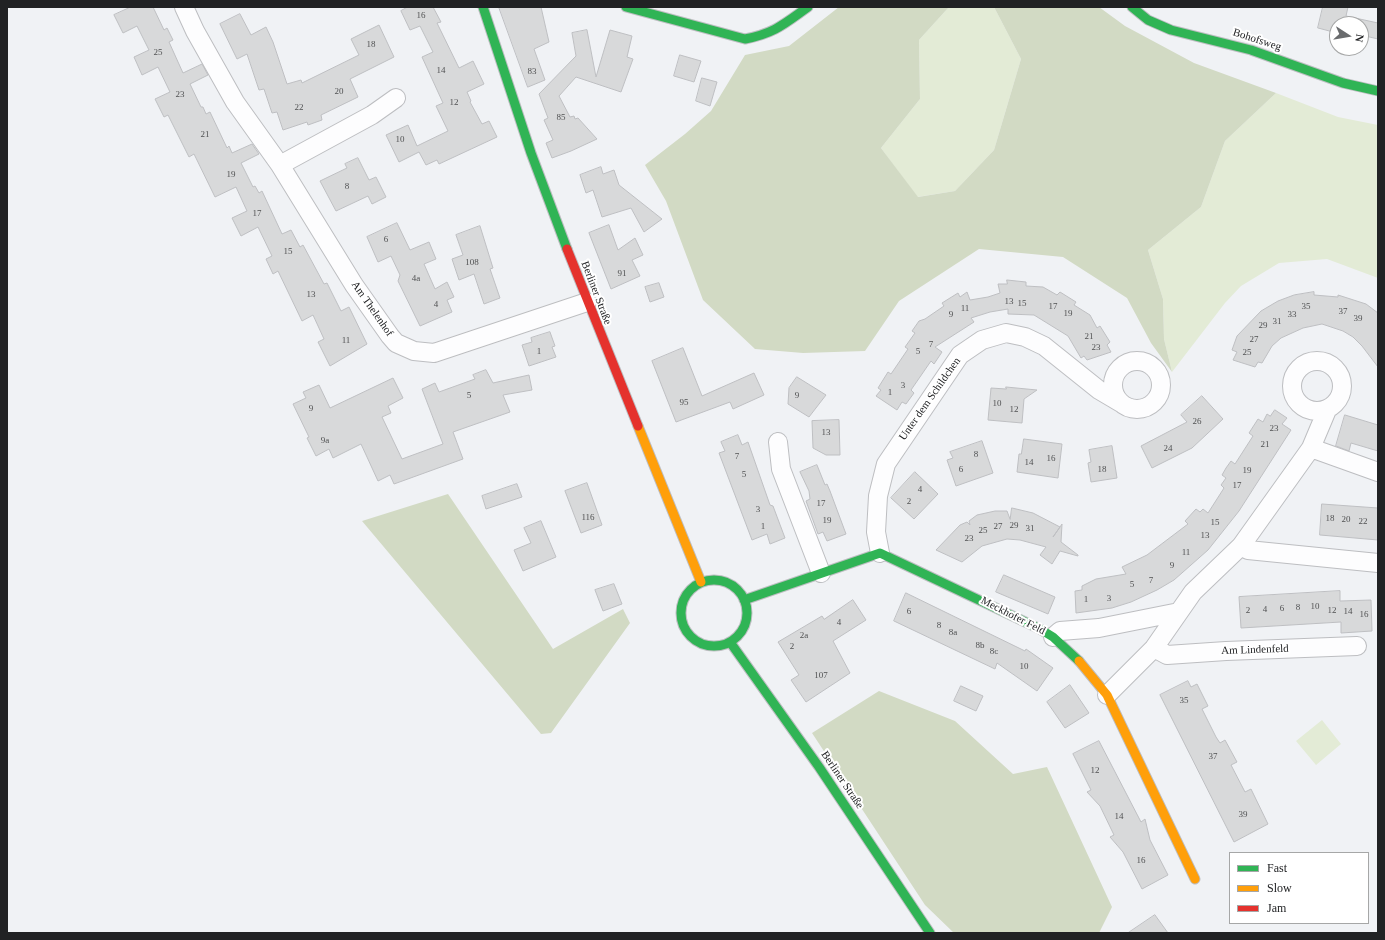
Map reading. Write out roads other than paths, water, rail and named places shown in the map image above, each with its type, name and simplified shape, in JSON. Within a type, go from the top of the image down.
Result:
[{"type":"main road","name":"Berliner Straße","points":[[483,7],[507,89],[586,302],[701,582]]},
{"type":"main road","points":[[626,7],[720,34],[745,39],[765,35],[774,31],[808,7]]},
{"type":"main road","name":"Bohofsweg","points":[[1132,7],[1148,20],[1171,30],[1251,50],[1343,83],[1378,91]]},
{"type":"main road","points":[[744,600],[880,553]]},
{"type":"main road","name":"Meckhofer Feld","points":[[880,553],[1027,622],[1053,637],[1086,667],[1107,695],[1195,879]]},
{"type":"main road","points":[[719,581],[729,584],[738,591],[744,600],[746,619],[743,628],[738,636],[730,642],[719,646],[702,644],[688,634],[683,624],[681,613],[683,602],[689,592],[701,582],[719,581]]},
{"type":"main road","name":"Berliner Straße","points":[[730,642],[819,767],[930,933]]},
{"type":"street","name":"Am Thelenhof","points":[[184,7],[214,68],[235,102],[280,165],[354,284],[396,343],[414,351],[434,353],[586,302]]},
{"type":"street","points":[[280,165],[372,115],[396,98]]},
{"type":"street","name":"Unter dem Schildchen","points":[[880,553],[876,532],[878,496],[886,464],[960,355],[982,340],[1006,333],[1025,337],[1044,346],[1099,390],[1121,403]]},
{"type":"street","points":[[1107,695],[1154,648],[1193,592],[1241,546],[1310,448],[1327,410]]},
{"type":"street","points":[[778,442],[781,469],[821,573]]},
{"type":"street","points":[[1310,448],[1378,472]]},
{"type":"street","points":[[1241,546],[1248,550],[1378,563]]},
{"type":"street","points":[[1053,637],[1060,631],[1099,628],[1179,612]]},
{"type":"street","name":"Am Lindenfeld","points":[[1154,648],[1167,655],[1233,650],[1357,646]]}]
